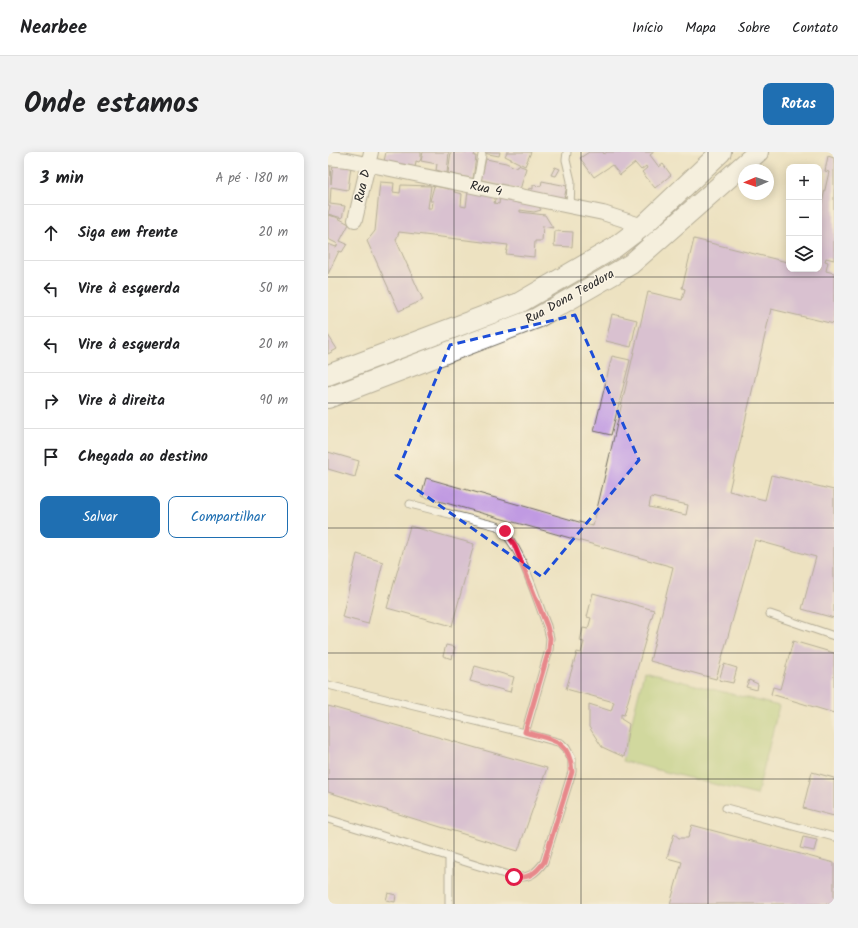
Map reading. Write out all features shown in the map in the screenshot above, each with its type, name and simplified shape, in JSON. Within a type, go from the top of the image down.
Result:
[{"type":"main road","name":"Rua Dona Teodora","points":[[328,375],[519,303],[614,248],[643,226],[721,152]]},
{"type":"main road","name":"Rua Dona Teodora","points":[[328,398],[537,318],[631,264],[758,152]]},
{"type":"street","name":"Rua 4","points":[[328,158],[370,158],[476,187],[603,213],[643,226]]},
{"type":"street","name":"Rua D","points":[[355,220],[370,158]]},
{"type":"lane","points":[[567,152],[566,160],[571,181],[570,206]]},
{"type":"lane","points":[[476,187],[482,155]]},
{"type":"lane","points":[[410,504],[497,526],[505,531],[514,544],[547,626],[550,638],[549,650],[525,732]]},
{"type":"lane","points":[[770,614],[834,636]]},
{"type":"lane","points":[[328,685],[525,732],[561,743],[566,748],[572,759],[572,772],[544,862],[539,870],[523,878],[514,877],[328,819]]},
{"type":"lane","points":[[726,808],[834,837]]},
{"type":"lane","points":[[449,857],[450,904]]},
{"type":"highlighted area","points":[[575,315],[639,460],[542,577],[396,475],[450,345]]},
{"type":"green space","points":[[644,672],[779,706],[757,795],[622,761]]},
{"type":"building","points":[[386,152],[421,152],[421,159],[419,162],[416,161],[415,168],[383,166]]},
{"type":"building","points":[[423,152],[449,152],[447,173],[436,170],[437,164],[421,161]]},
{"type":"building","points":[[451,152],[475,152],[474,156],[476,156],[473,180],[448,173]]},
{"type":"building","points":[[478,152],[500,152],[499,156]]},
{"type":"building","points":[[507,152],[531,152],[525,166],[505,156]]},
{"type":"building","points":[[589,152],[603,152],[604,154],[607,152],[654,152],[650,155],[659,167],[663,164],[671,175],[655,188],[642,172],[647,168],[646,166],[641,170],[635,163],[620,175],[612,165],[594,177],[580,158]]},
{"type":"building","points":[[828,156],[834,158],[834,260],[826,258],[825,261],[828,262],[826,271],[834,273],[834,324],[771,309],[729,491],[765,500],[771,475],[834,490],[834,618],[802,609],[816,557],[755,540],[716,679],[650,661],[673,567],[421,496],[426,478],[593,526],[648,292],[682,300],[685,289],[682,288],[694,239],[786,262],[786,272],[822,272],[822,203],[829,172],[825,171]],"holes":[[[651,497],[688,505],[686,515],[649,507]]]},
{"type":"building","points":[[486,159],[506,163],[517,168],[518,165],[526,168],[520,190],[481,180]]},
{"type":"building","points":[[328,160],[330,160],[331,184],[333,164],[351,166],[348,190],[331,187],[330,204],[345,206],[342,218],[328,214],[330,206],[328,205]]},
{"type":"building","points":[[555,167],[560,169],[556,176],[551,175]]},
{"type":"building","points":[[542,181],[567,186],[563,203],[528,193],[529,188],[533,189],[533,185],[541,186]]},
{"type":"building","points":[[380,182],[394,183],[393,192],[400,193],[401,185],[431,186],[428,208],[432,208],[433,201],[430,201],[434,186],[449,189],[449,186],[456,187],[454,192],[462,194],[461,206],[466,207],[468,191],[496,196],[494,203],[499,204],[500,196],[536,202],[541,210],[534,212],[520,210],[520,212],[545,215],[553,228],[543,226],[542,241],[535,241],[534,257],[506,254],[508,245],[399,232],[396,240],[423,300],[399,311],[367,241],[375,231]]},
{"type":"building","points":[[328,215],[336,217],[349,224],[340,241],[347,244],[342,252],[339,251],[328,274],[328,244],[336,247],[338,244],[328,239]]},
{"type":"building","points":[[555,231],[573,232],[572,247],[554,246]]},
{"type":"building","points":[[612,314],[637,320],[631,347],[606,341]]},
{"type":"building","points":[[328,335],[337,349],[328,354]]},
{"type":"building","points":[[612,356],[630,360],[611,435],[594,431]]},
{"type":"building","points":[[328,452],[359,461],[355,477],[328,469]]},
{"type":"building","points":[[410,526],[474,544],[452,626],[387,608]]},
{"type":"building","points":[[357,554],[383,562],[368,624],[342,617]]},
{"type":"building","points":[[593,593],[654,610],[624,715],[621,714],[621,719],[629,724],[624,757],[602,747],[589,727],[589,704],[611,711],[614,702],[566,689],[577,652],[581,653],[584,642],[580,641],[583,628],[588,629],[591,618],[587,617]]},
{"type":"building","points":[[793,641],[834,653],[834,713],[771,694],[773,687],[780,689]]},
{"type":"building","points":[[446,645],[455,647],[452,659],[443,656]]},
{"type":"building","points":[[724,664],[737,668],[733,683],[719,680]]},
{"type":"building","points":[[475,666],[514,677],[510,692],[470,681]]},
{"type":"building","points":[[749,680],[758,684],[757,690],[746,687]]},
{"type":"building","points":[[328,706],[547,768],[518,851],[328,792]]},
{"type":"building","points":[[812,772],[834,778],[834,816],[803,808]]},
{"type":"building","points":[[692,825],[834,863],[834,904],[670,904],[682,862],[667,858],[674,834],[679,838],[688,838]]},
{"type":"building","points":[[803,837],[817,840],[814,851],[800,848]]},
{"type":"building","points":[[388,893],[396,895],[395,902],[386,900]]},
{"type":"route","points":[[505,531],[514,544],[547,626],[550,638],[549,650],[525,732],[561,743],[566,748],[572,759],[572,772],[544,862],[539,870],[531,875],[523,878],[514,877]]}]
